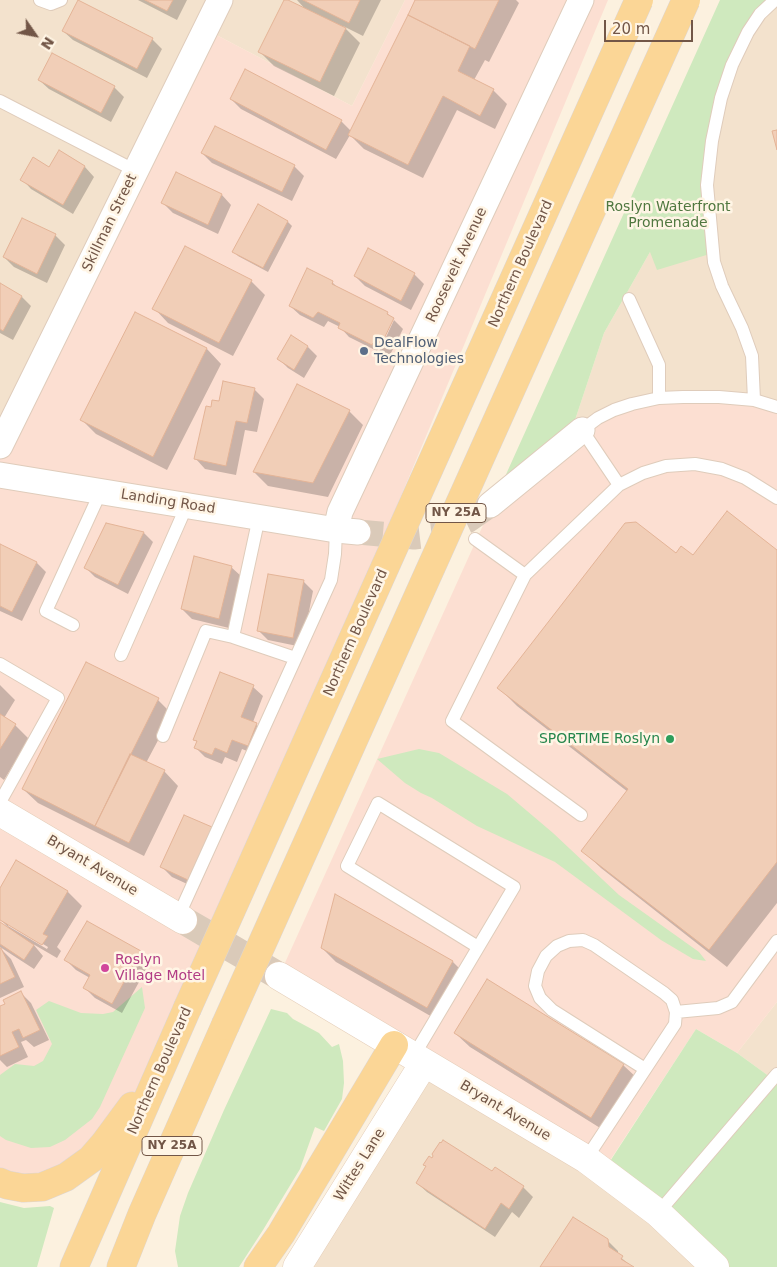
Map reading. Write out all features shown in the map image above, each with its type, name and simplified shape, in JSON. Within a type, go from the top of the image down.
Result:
[{"type":"main road","name":"Northern Boulevard","points":[[74,1267],[187,1009],[640,0]]},
{"type":"main road","name":"NY 25A","points":[[121,1267],[142,1214],[686,0]]},
{"type":"main road","name":"Bryant Avenue","points":[[0,812],[180,918]]},
{"type":"main road","name":"Bryant Avenue","points":[[279,976],[586,1159],[658,1214],[715,1267]]},
{"type":"main road","points":[[0,1182],[24,1188],[42,1187],[66,1177],[91,1159],[116,1129],[142,1092],[187,1009]]},
{"type":"main road","points":[[258,1267],[411,1055]]},
{"type":"main road","name":"Wittes Lane","points":[[297,1267],[411,1055]]},
{"type":"main road","points":[[140,1267],[138,1247],[142,1214]]},
{"type":"street","name":"Skillman Street","points":[[1,442],[220,0]]},
{"type":"street","name":"Roosevelt Avenue","points":[[347,531],[340,512],[582,9]]},
{"type":"street","points":[[490,505],[582,430]]},
{"type":"street","name":"Landing Road","points":[[0,475],[347,531]]},
{"type":"lane","points":[[40,0],[50,4],[61,0]]},
{"type":"lane","points":[[754,400],[752,356],[742,328],[722,286],[714,262],[708,185],[712,141],[721,98],[732,65],[748,32],[760,14],[775,0]]},
{"type":"lane","points":[[0,101],[136,171]]},
{"type":"lane","points":[[628,299],[659,365],[659,398]]},
{"type":"lane","points":[[619,485],[582,430],[598,418],[614,410],[659,398],[683,397],[754,400],[777,407]]},
{"type":"lane","points":[[582,815],[452,720],[525,575],[619,485],[643,473],[666,466],[695,464],[722,469],[745,478],[777,498]]},
{"type":"lane","points":[[73,625],[46,611],[101,491]]},
{"type":"lane","points":[[121,655],[186,505]]},
{"type":"lane","points":[[232,637],[259,518]]},
{"type":"lane","points":[[180,918],[296,658],[333,581],[335,554],[347,531]]},
{"type":"lane","points":[[476,539],[525,575]]},
{"type":"lane","points":[[163,736],[206,631],[232,637],[296,658]]},
{"type":"lane","points":[[0,664],[58,698],[0,802]]},
{"type":"lane","points":[[411,1055],[478,947],[514,886],[378,803],[347,866],[478,947]]},
{"type":"lane","points":[[586,1159],[675,1024],[676,1012],[672,1000],[664,993],[594,944],[583,940],[569,941],[557,946],[546,956],[538,971],[536,986],[540,998],[552,1010],[645,1069]]},
{"type":"lane","points":[[676,1012],[718,1008],[732,1002],[777,941]]},
{"type":"lane","points":[[658,1214],[777,1074]]},
{"type":"shaded area","points":[[0,0],[405,0],[352,106],[205,29],[0,444]]},
{"type":"shaded area","points":[[405,0],[608,0],[187,1009],[142,1092],[79,1169],[0,1182],[0,444],[205,29],[352,106]]},
{"type":"shaded area","points":[[777,0],[777,407],[568,441],[604,333],[650,252],[707,185],[732,65]]},
{"type":"shaded area","points":[[659,398],[777,407],[777,1002],[737,1053],[696,1029],[603,1171],[279,976],[494,501],[582,430]]},
{"type":"shaded area","points":[[777,1002],[777,1082],[737,1053]]},
{"type":"shaded area","points":[[424,1063],[575,1152],[715,1267],[297,1267]]},
{"type":"green space","name":"Roslyn Waterfront Promenade","points":[[720,0],[775,0],[748,32],[712,141],[713,253],[657,270],[650,252],[604,333],[568,441],[494,501]]},
{"type":"green space","points":[[419,749],[439,753],[507,794],[553,833],[619,895],[699,952],[706,961],[693,959],[661,940],[555,862],[477,826],[421,793],[405,783],[377,759]]},
{"type":"green space","points":[[142,987],[145,1008],[100,1107],[92,1119],[65,1140],[50,1147],[31,1148],[6,1140],[0,1136],[0,1075],[15,1064],[34,1066],[43,1061],[52,1044],[36,1010],[49,1001],[81,1013],[103,1014],[113,1012]]},
{"type":"green space","points":[[271,1009],[287,1013],[293,1019],[319,1033],[332,1047],[339,1044],[343,1061],[344,1083],[342,1099],[324,1131],[315,1127],[300,1169],[239,1267],[178,1267],[175,1251],[180,1216],[188,1193]]},
{"type":"green space","points":[[696,1029],[737,1053],[777,1082],[777,1267],[715,1267],[603,1172]]},
{"type":"green space","points":[[0,1202],[24,1208],[50,1206],[54,1208],[37,1267],[0,1267]]},
{"type":"building","points":[[78,0],[153,38],[137,69],[62,31]]},
{"type":"building","points":[[145,0],[173,0],[167,11]]},
{"type":"building","points":[[284,0],[288,0],[346,28],[320,82],[258,52]]},
{"type":"building","points":[[303,0],[360,0],[349,23]]},
{"type":"building","points":[[415,0],[499,0],[475,49],[408,15]]},
{"type":"building","points":[[408,15],[470,46],[458,71],[494,89],[480,116],[443,96],[408,165],[348,135]]},
{"type":"building","points":[[52,53],[115,86],[101,113],[38,80]]},
{"type":"building","points":[[245,69],[342,120],[326,150],[230,99]]},
{"type":"building","points":[[215,126],[295,165],[282,192],[201,153]]},
{"type":"building","points":[[777,130],[777,150],[772,131]]},
{"type":"building","points":[[59,150],[85,166],[63,205],[20,180],[33,157],[49,167]]},
{"type":"building","points":[[176,172],[222,194],[208,225],[161,203]]},
{"type":"building","points":[[258,204],[288,221],[263,268],[232,252]]},
{"type":"building","points":[[22,218],[56,234],[37,274],[3,257]]},
{"type":"building","points":[[185,246],[252,280],[219,343],[152,309]]},
{"type":"building","points":[[368,248],[415,273],[401,301],[354,276]]},
{"type":"building","points":[[307,268],[333,281],[332,284],[388,312],[387,314],[394,318],[380,347],[338,328],[340,323],[318,312],[313,318],[289,306]]},
{"type":"building","points":[[0,283],[22,296],[3,331],[0,329]]},
{"type":"building","points":[[135,312],[207,348],[153,457],[80,420]]},
{"type":"building","points":[[291,335],[308,346],[294,370],[277,359]]},
{"type":"building","points":[[223,381],[255,388],[247,423],[236,421],[226,466],[194,459],[206,406],[211,407],[212,400],[219,401]]},
{"type":"building","points":[[297,384],[350,410],[313,483],[253,472]]},
{"type":"building","name":"SPORTIME Roslyn","points":[[727,511],[777,550],[777,862],[709,950],[581,851],[628,789],[497,688],[625,523],[636,522],[676,553],[681,546],[693,555]]},
{"type":"building","points":[[106,523],[144,532],[118,585],[84,568]]},
{"type":"building","points":[[0,544],[37,562],[12,612],[0,606]]},
{"type":"building","points":[[194,556],[232,566],[219,619],[181,609]]},
{"type":"building","points":[[268,574],[304,580],[293,638],[257,631]]},
{"type":"building","points":[[86,662],[159,698],[95,826],[22,789]]},
{"type":"building","points":[[220,672],[254,685],[241,717],[257,723],[248,746],[232,740],[227,753],[215,748],[212,755],[194,748],[197,741],[193,740]]},
{"type":"building","points":[[0,714],[16,724],[0,749]]},
{"type":"building","points":[[130,754],[165,770],[129,843],[95,826]]},
{"type":"building","points":[[184,815],[212,827],[188,880],[160,867]]},
{"type":"building","points":[[16,860],[68,891],[43,934],[48,936],[42,945],[0,920],[0,888]]},
{"type":"building","points":[[335,894],[453,961],[427,1008],[321,948]]},
{"type":"building","name":"Roslyn Village Motel","points":[[87,921],[141,951],[112,1004],[83,988],[90,975],[64,960]]},
{"type":"building","points":[[0,922],[34,945],[24,960],[0,944]]},
{"type":"building","points":[[0,948],[15,977],[0,984]]},
{"type":"building","points":[[487,979],[624,1064],[591,1118],[454,1033]]},
{"type":"building","points":[[21,991],[40,1030],[23,1038],[19,1029],[12,1032],[19,1047],[0,1056],[0,1006],[5,1004],[3,1000]]},
{"type":"building","points":[[443,1140],[492,1171],[495,1167],[524,1186],[509,1209],[501,1203],[485,1229],[416,1183],[426,1166],[423,1165],[429,1156],[432,1158],[432,1154]]},
{"type":"building","points":[[573,1217],[608,1239],[609,1247],[623,1256],[621,1259],[634,1267],[540,1267]]},
{"type":"tunnel","points":[[358,532],[414,537],[439,534],[467,521],[490,505]]},
{"type":"tunnel","points":[[183,920],[279,976]]},
{"type":"place","name":"DealFlow Technologies","points":[[364,351]]},
{"type":"place","name":"SPORTIME Roslyn","points":[[670,739]]},
{"type":"place","name":"Roslyn Village Motel","points":[[105,968]]}]
